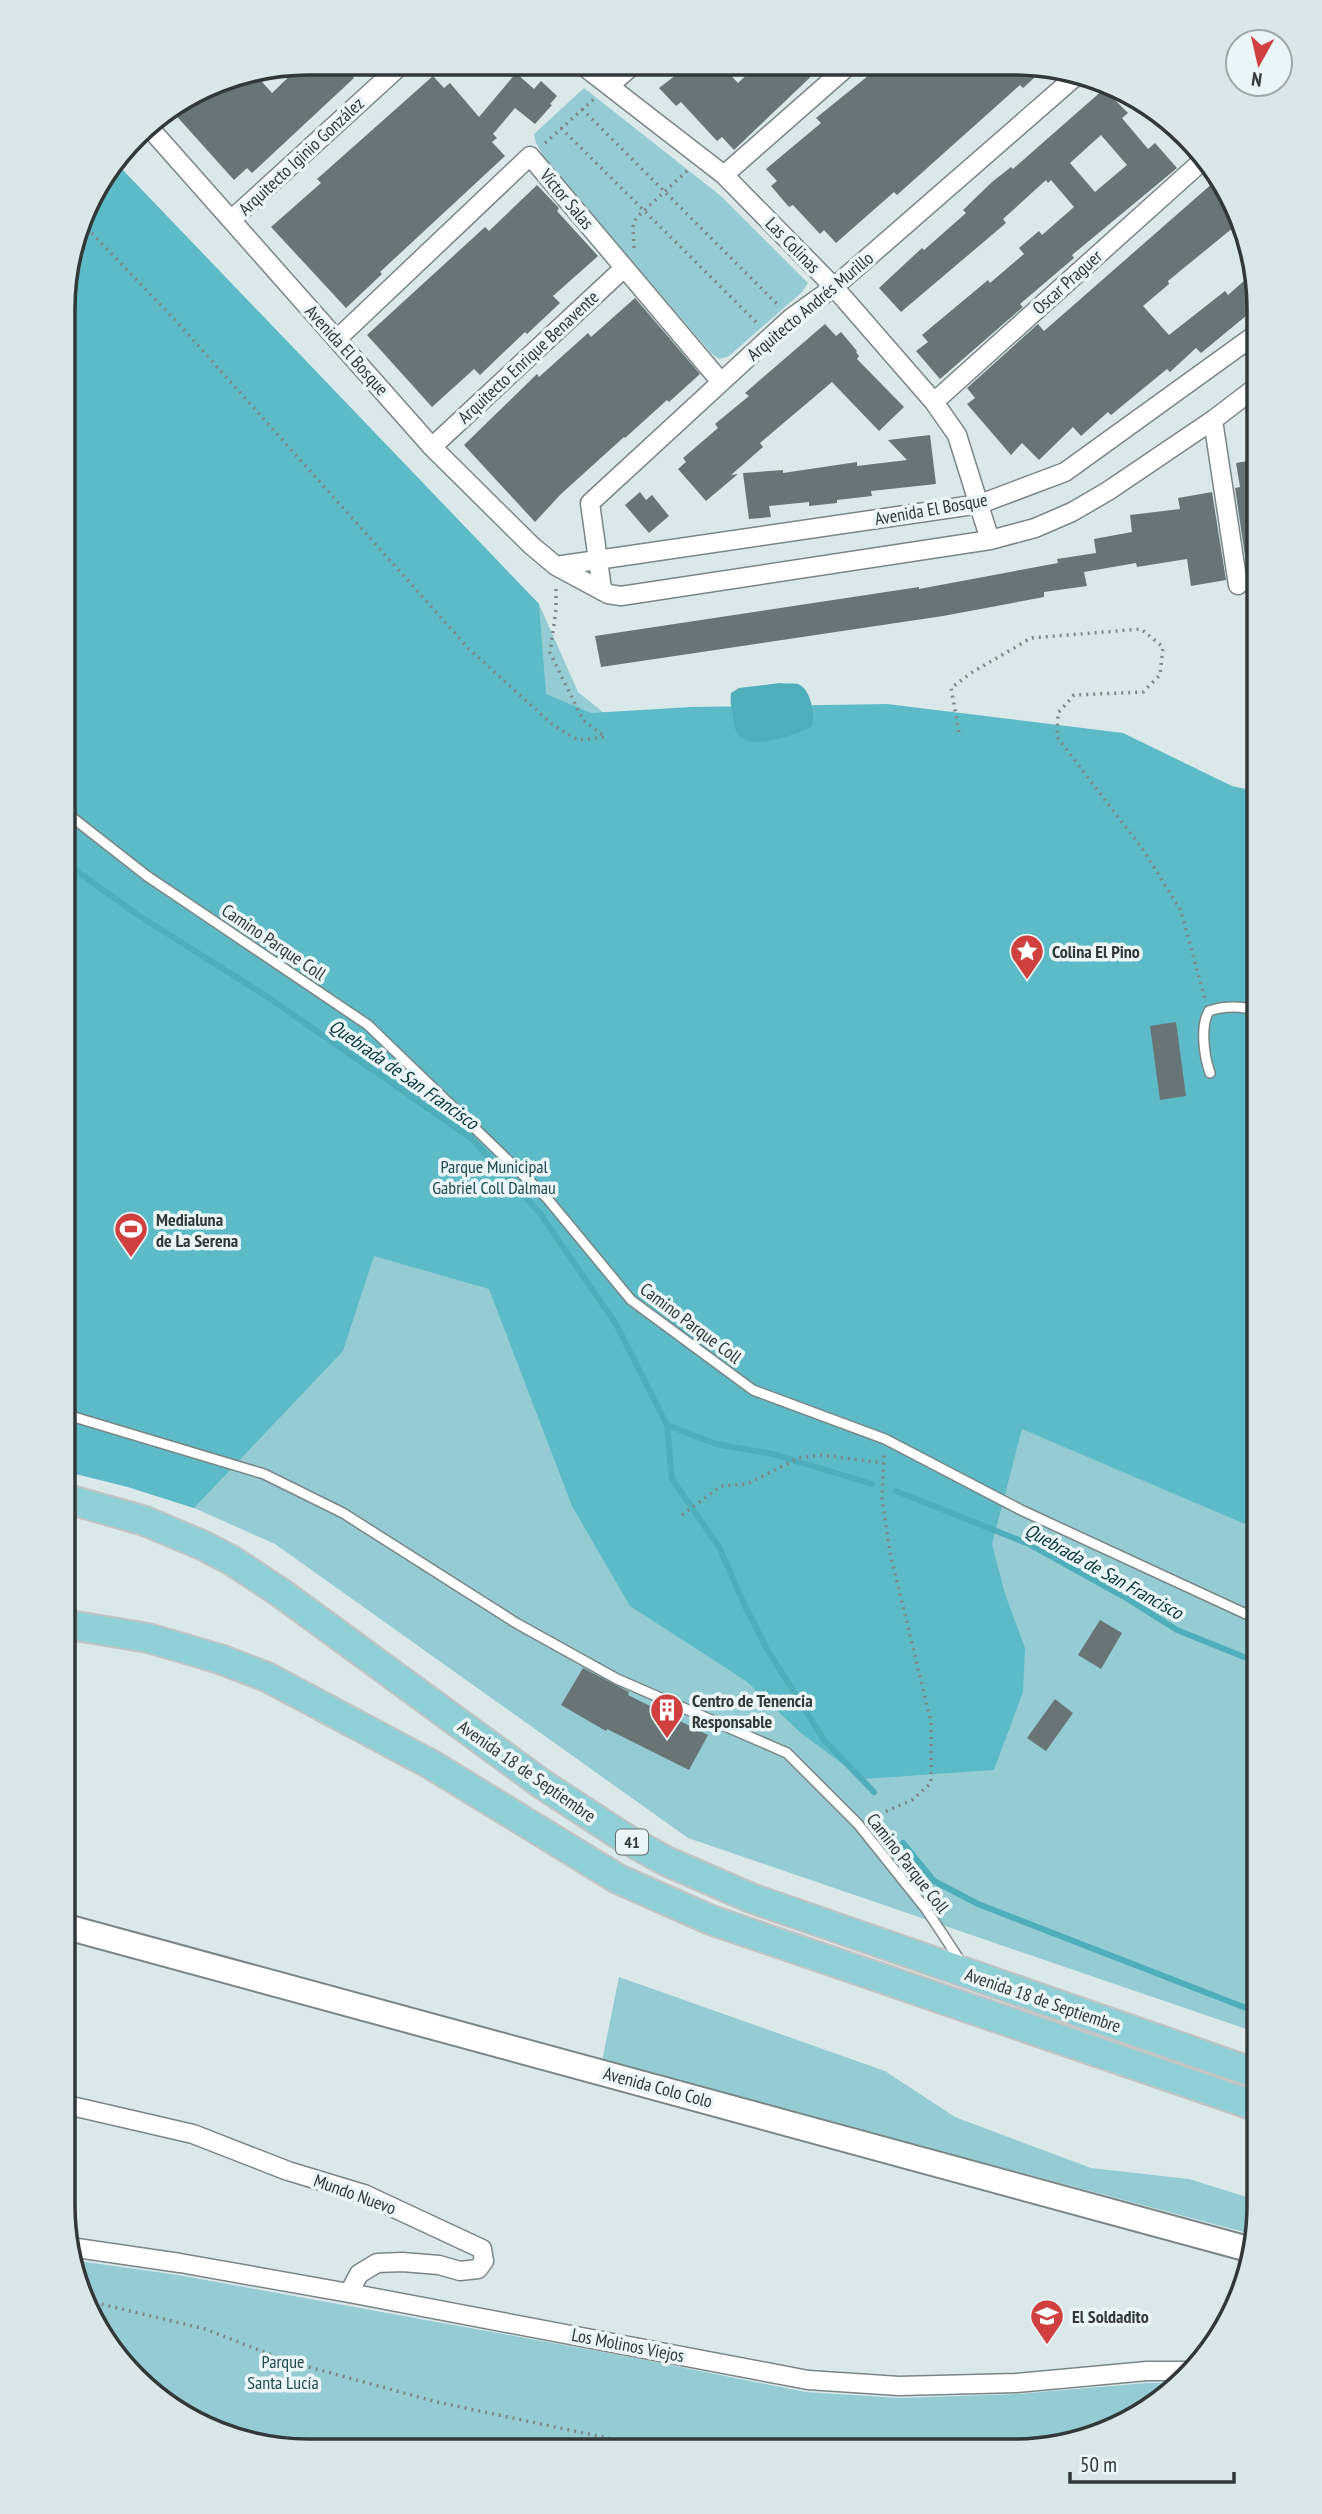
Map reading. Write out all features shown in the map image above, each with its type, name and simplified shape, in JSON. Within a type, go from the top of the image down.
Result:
[{"type":"main road","name":"Avenida 18 de Septiembre","points":[[75,1501],[145,1521],[231,1560],[281,1593],[542,1784],[622,1837],[666,1861],[751,1898],[1246,2070]]},
{"type":"main road","name":"Avenida 18 de Septiembre","points":[[75,1626],[148,1638],[220,1659],[267,1677],[432,1765],[618,1879],[711,1920],[1246,2103]]},
{"type":"street","points":[[724,175],[837,75]]},
{"type":"street","name":"Arquitecto Iginio González","points":[[232,220],[388,76]]},
{"type":"street","name":"Las Colinas","points":[[596,76],[724,175],[834,287],[933,402],[957,435],[990,540]]},
{"type":"street","points":[[609,86],[621,76]]},
{"type":"street","name":"Arquitecto Andrés Murillo","points":[[598,558],[590,503],[791,318],[834,287],[1068,83]]},
{"type":"street","name":"Avenida El Bosque","points":[[154,134],[432,447],[531,545],[556,566],[608,594],[621,597],[990,540],[1035,528],[1072,512],[1108,491],[1247,394]]},
{"type":"street","name":"Víctor Salas","points":[[337,339],[530,156],[721,382]]},
{"type":"street","name":"Oscar Praguer","points":[[933,402],[1197,165]]},
{"type":"street","name":"Arquitecto Enrique Benavente","points":[[432,447],[624,268]]},
{"type":"street","name":"Avenida El Bosque","points":[[556,566],[980,504],[1065,472],[1247,341]]},
{"type":"street","points":[[1213,420],[1238,585]]},
{"type":"street","points":[[598,558],[602,589],[608,594]]},
{"type":"street","name":"Avenida Colo Colo","points":[[75,1929],[1242,2247]]},
{"type":"street","name":"Mundo Nuevo","points":[[75,2107],[193,2134],[288,2171],[364,2194],[482,2249],[484,2261],[478,2269],[460,2271],[439,2265],[377,2263],[359,2274],[349,2293]]},
{"type":"street","name":"Los Molinos Viejos","points":[[80,2248],[349,2293],[808,2380],[899,2386],[1016,2383],[1147,2371],[1177,2371]]},
{"type":"lane","name":"Camino Parque Coll","points":[[75,819],[147,876],[368,1025],[546,1196],[631,1300],[753,1390],[885,1439],[1021,1510],[1246,1614]]},
{"type":"lane","points":[[1210,1073],[1206,1063],[1204,1019],[1209,1011],[1221,1007],[1247,1007]]},
{"type":"lane","name":"Camino Parque Coll","points":[[75,1417],[264,1474],[343,1513],[516,1623],[617,1679],[786,1753],[858,1824],[926,1909],[970,1975]]},
{"type":"path","points":[[530,156],[609,86]]},
{"type":"path","points":[[582,109],[791,318]]},
{"type":"path","points":[[561,128],[771,337]]},
{"type":"path","points":[[624,268],[635,253],[633,227],[636,218],[702,157]]},
{"type":"path","points":[[89,231],[178,323],[469,649],[553,725],[578,740],[605,737],[583,720],[550,653],[556,610],[556,566]]},
{"type":"path","points":[[959,732],[951,688],[971,673],[1031,638],[1141,629],[1163,647],[1160,675],[1143,692],[1074,695],[1058,713],[1057,737],[1144,851],[1181,911],[1209,1011]]},
{"type":"path","points":[[858,1824],[912,1800],[931,1783],[931,1721],[890,1553],[882,1498],[885,1439]]},
{"type":"path","points":[[682,1515],[721,1486],[747,1484],[799,1458],[822,1455],[883,1463]]},
{"type":"path","points":[[97,2303],[205,2329],[287,2361],[437,2402],[612,2439]]},
{"type":"green space","points":[[584,88],[721,196],[808,283],[802,292],[729,356],[719,359],[711,353],[548,164],[536,143],[534,134]]},
{"type":"green space","name":"Parque Municipal Gabriel Coll Dalmau","points":[[122,169],[539,604],[578,692],[996,1031],[1246,1281],[1246,2029],[688,1838],[275,1544],[194,1508],[75,1474],[75,310],[77,279],[88,234],[107,192]]},
{"type":"green space","name":"Parque Municipal Gabriel Coll Dalmau","points":[[122,169],[539,604],[546,694],[591,713],[691,707],[887,704],[1123,733],[1232,786],[1247,789],[1246,1525],[1022,1429],[992,1544],[1005,1594],[1025,1648],[1023,1692],[994,1770],[863,1779],[801,1733],[746,1681],[630,1606],[572,1506],[489,1289],[374,1256],[343,1351],[194,1508],[75,1474],[75,310],[77,279],[88,234],[107,192]]},
{"type":"green space","points":[[619,1977],[885,2071],[955,2117],[1091,2168],[1189,2179],[1246,2197],[1244,2232],[602,2061]]},
{"type":"green space","name":"Parque Santa Lucía","points":[[83,2262],[178,2275],[630,2357],[806,2392],[899,2398],[1017,2394],[1163,2383],[1130,2407],[1102,2421],[1058,2434],[1012,2439],[279,2437],[220,2421],[192,2407],[155,2381],[133,2359],[115,2335],[99,2308]]},
{"type":"shaded area","points":[[780,683],[798,684],[806,691],[812,709],[812,726],[786,737],[764,741],[754,742],[739,736],[734,726],[731,693],[739,688]]},
{"type":"building","points":[[675,75],[731,75],[738,83],[746,75],[812,75],[734,150],[722,137],[717,141],[681,102],[676,106],[659,88]]},
{"type":"building","points":[[869,75],[1035,77],[1023,88],[1020,85],[897,195],[894,192],[836,243],[824,230],[820,234],[793,205],[789,207],[771,186],[777,181],[766,169],[821,123],[816,118]]},
{"type":"building","points":[[433,76],[444,88],[450,83],[479,117],[514,76],[519,76],[534,89],[541,81],[557,96],[535,124],[515,108],[493,134],[497,138],[492,142],[505,156],[380,272],[382,274],[346,308],[271,227],[321,183],[317,179]]},
{"type":"building","points":[[289,77],[354,78],[252,173],[247,168],[234,180],[177,117],[220,93],[249,83],[261,81],[272,93]]},
{"type":"building","points":[[1100,93],[1113,98],[1128,113],[1122,118],[1148,149],[1155,143],[1177,168],[1072,255],[1074,258],[1020,304],[1023,307],[940,379],[916,351],[928,342],[922,335],[1024,254],[1019,248],[1039,231],[1042,235],[1074,207],[1051,180],[1048,183],[1046,180],[1003,219],[1006,223],[901,312],[879,288],[922,248],[924,250],[966,213],[963,210],[1011,167],[1013,169]],"holes":[[[1101,135],[1127,165],[1095,192],[1070,163]]]},
{"type":"building","points":[[537,185],[598,256],[553,296],[560,303],[527,334],[525,332],[480,375],[474,369],[432,407],[367,335],[485,227],[489,231]]},
{"type":"building","points":[[1211,185],[1232,229],[1168,281],[1169,284],[1143,306],[1169,335],[1225,291],[1228,295],[1245,280],[1247,315],[1201,353],[1196,348],[1170,372],[1167,369],[1111,415],[1108,412],[1081,436],[1073,427],[1039,460],[1022,443],[1011,455],[967,404],[975,398],[967,388],[1038,324],[1044,331]]},
{"type":"building","points":[[635,298],[700,374],[624,437],[561,494],[535,522],[464,445],[537,374],[539,377],[588,333],[591,337]]},
{"type":"building","points":[[825,324],[836,336],[841,332],[857,351],[857,359],[904,407],[879,431],[832,382],[760,443],[763,447],[731,475],[738,474],[706,501],[678,469],[686,462],[683,458],[718,428],[715,424],[749,396],[745,393]]},
{"type":"building","points":[[930,435],[936,484],[871,491],[872,496],[837,500],[837,503],[809,506],[809,502],[769,506],[771,517],[749,519],[743,473],[783,470],[783,473],[857,462],[857,466],[907,460],[888,440]]},
{"type":"building","points":[[1247,461],[1247,568],[1235,488],[1240,487],[1236,463]]},
{"type":"building","points":[[640,492],[646,500],[652,495],[669,516],[649,533],[625,505]]},
{"type":"building","points":[[1212,492],[1226,580],[1191,586],[1187,559],[1137,567],[1136,563],[1084,572],[1087,586],[1044,592],[1044,597],[943,616],[601,667],[595,636],[919,589],[1058,563],[1057,559],[1096,553],[1094,539],[1132,532],[1130,515],[1180,509],[1178,498]]},
{"type":"building","points":[[1176,1022],[1186,1096],[1160,1100],[1150,1026]]},
{"type":"building","points":[[1100,1620],[1122,1633],[1101,1669],[1078,1655]]},
{"type":"building","points":[[583,1668],[629,1692],[628,1695],[708,1735],[689,1770],[607,1729],[606,1731],[561,1705]]},
{"type":"building","points":[[1055,1699],[1073,1713],[1046,1751],[1027,1738]]},
{"type":"waterway","name":"Quebrada de San Francisco","points":[[75,870],[138,915],[266,996],[471,1138],[539,1212],[616,1324],[667,1425],[672,1479],[719,1547],[767,1649],[824,1740],[874,1792]]},
{"type":"waterway","name":"Quebrada de San Francisco","points":[[667,1425],[716,1444],[773,1454],[872,1484]]},
{"type":"waterway","name":"Quebrada de San Francisco","points":[[896,1491],[1029,1544],[1123,1596],[1177,1630],[1246,1658]]},
{"type":"waterway","name":"Quebrada de San Francisco","points":[[903,1843],[934,1881],[978,1904],[1246,2008]]},
{"type":"place","name":"Colina El Pino","points":[[1027,981]]},
{"type":"place","name":"Medialuna de La Serena","points":[[131,1259]]},
{"type":"place","name":"Centro de Tenencia Responsable","points":[[667,1740]]},
{"type":"place","name":"El Soldadito","points":[[1047,2346]]}]
